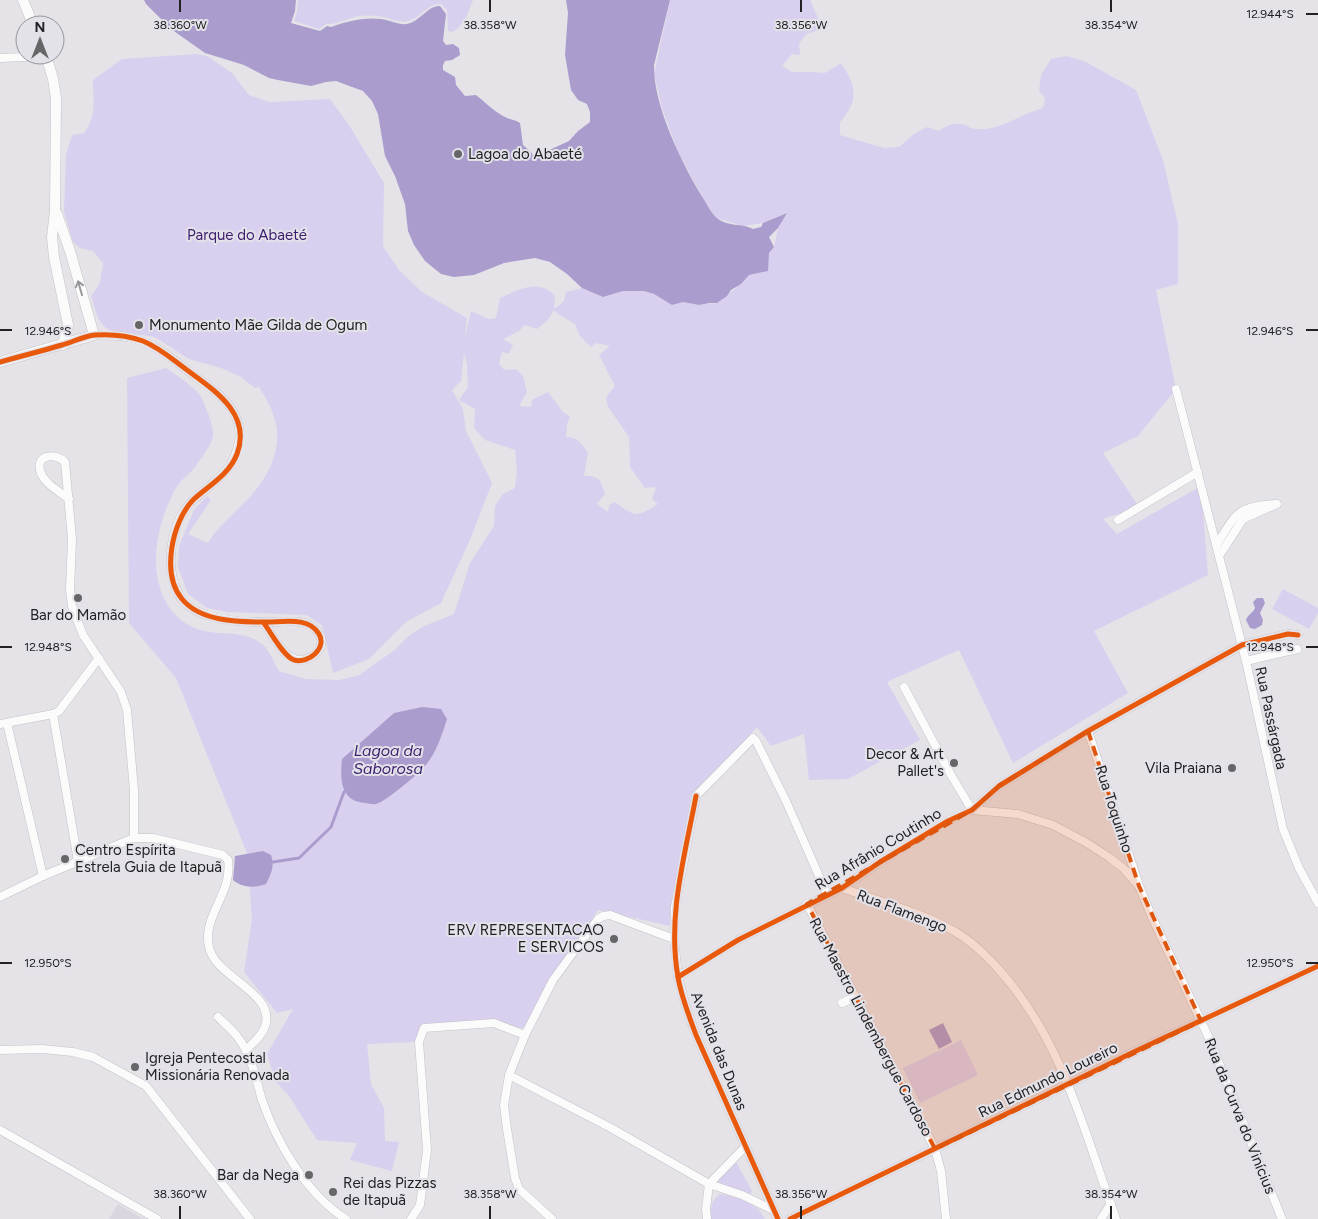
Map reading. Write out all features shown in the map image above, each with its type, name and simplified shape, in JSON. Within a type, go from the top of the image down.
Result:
[{"type":"street","points":[[23,0],[29,15]]},
{"type":"street","points":[[0,58],[15,57]]},
{"type":"street","points":[[49,65],[56,98],[55,211],[52,237],[54,256],[67,317],[67,332],[63,345]]},
{"type":"street","points":[[55,211],[70,251],[94,335]]},
{"type":"street","points":[[54,256],[70,251]]},
{"type":"street","points":[[0,362],[94,335],[130,337],[160,349],[220,395],[230,405],[238,422],[240,437],[237,453],[230,466],[213,484],[192,501],[182,516],[173,542],[171,569],[173,582],[180,597],[190,608],[204,615],[221,619],[300,622],[313,626],[320,635],[321,646],[315,655],[304,660],[295,660],[286,655],[263,622]]},
{"type":"street","name":"Rua Passárgada","points":[[1176,389],[1246,660],[1283,829],[1299,868],[1318,903]]},
{"type":"street","points":[[69,499],[43,477],[40,470],[42,459],[48,456],[55,456],[65,462],[69,499],[72,538],[70,590],[72,606],[83,635],[121,692],[127,710],[134,790],[134,838]]},
{"type":"street","points":[[1118,520],[1198,472]]},
{"type":"street","points":[[1216,544],[1241,511],[1262,505],[1277,504],[1243,519],[1220,556]]},
{"type":"street","name":"Rua Afrânio Coutinho","points":[[678,978],[738,940],[842,888],[880,862],[948,821],[972,810],[998,786],[1088,731],[1242,646],[1288,634],[1298,635]]},
{"type":"street","points":[[1246,660],[1297,649]]},
{"type":"street","points":[[43,876],[4,724],[53,714],[64,707],[99,658]]},
{"type":"street","points":[[904,687],[951,776],[972,810]]},
{"type":"street","points":[[53,714],[78,861]]},
{"type":"street","name":"Rua Toquinho","points":[[1088,731],[1139,886]]},
{"type":"street","name":"Avenida das Dunas","points":[[778,1219],[696,1035],[678,978],[674,939],[675,907],[696,796],[754,740],[786,801],[827,894]]},
{"type":"street","name":"Rua da Curva do Vinícius","points":[[972,810],[1018,814],[1052,825],[1087,843],[1110,858],[1123,868],[1139,886],[1201,1021],[1282,1219]]},
{"type":"street","points":[[0,897],[43,876],[134,838],[153,838],[223,855],[228,860],[229,878],[225,892],[214,910],[208,934],[209,948],[218,964],[258,998],[266,1012],[264,1030],[246,1050]]},
{"type":"street","name":"Rua Flamengo","points":[[842,888],[935,922],[953,931],[972,943],[988,958],[1024,1001],[1038,1022],[1068,1083],[1116,1219]]},
{"type":"street","name":"Rua Maestro Lindembergue Cardoso","points":[[807,904],[935,1149],[941,1171],[946,1219]]},
{"type":"street","points":[[552,1219],[519,1188],[515,1178],[507,1129],[504,1105],[509,1075],[525,1035],[553,980],[598,919],[610,915],[674,939]]},
{"type":"street","name":"Rua Edmundo Loureiro","points":[[790,1219],[1068,1083],[1318,966]]},
{"type":"street","points":[[842,1003],[855,997]]},
{"type":"street","points":[[218,1017],[239,1038],[246,1050],[265,1108],[280,1143],[294,1167],[332,1211],[346,1219]]},
{"type":"street","points":[[410,1219],[420,1205],[427,1150],[419,1042],[424,1028],[494,1023],[525,1035]]},
{"type":"street","points":[[0,1050],[42,1048],[73,1052],[93,1057],[146,1086],[250,1219]]},
{"type":"street","points":[[509,1075],[610,1128],[709,1184],[742,1195],[773,1210]]},
{"type":"street","points":[[0,1130],[156,1219]]},
{"type":"street","points":[[707,1219],[709,1184],[745,1147]]},
{"type":"street","points":[[1101,1219],[1111,1204]]},
{"type":"highlighted area","points":[[1088,731],[1139,886],[1201,1021],[935,1149],[807,904],[972,810],[999,786]]},
{"type":"shaded area","points":[[118,1204],[144,1219],[109,1219]]},
{"type":"green space","points":[[298,0],[473,0],[466,18],[453,32],[448,31],[447,10],[441,4],[432,6],[412,20],[398,21],[378,16],[363,16],[326,24],[319,29],[294,21]]},
{"type":"green space","name":"Parque do Abaeté","points":[[670,0],[810,0],[823,29],[806,34],[799,44],[800,55],[792,54],[782,66],[792,72],[825,73],[841,63],[850,79],[854,93],[850,107],[840,122],[840,135],[884,148],[899,147],[914,134],[927,127],[939,131],[948,126],[958,124],[975,129],[985,129],[1002,125],[1043,108],[1045,98],[1039,91],[1041,75],[1051,59],[1067,56],[1084,61],[1136,90],[1163,160],[1178,224],[1178,284],[1156,290],[1176,389],[1138,436],[1103,453],[1139,507],[1103,519],[1117,534],[1201,486],[1208,575],[1094,631],[1128,693],[1013,763],[959,650],[887,682],[920,740],[848,779],[809,780],[804,734],[771,746],[757,727],[696,796],[675,927],[598,910],[523,1028],[494,1023],[424,1028],[415,1042],[367,1044],[371,1084],[384,1108],[385,1141],[399,1142],[392,1171],[350,1160],[357,1143],[317,1140],[289,1096],[276,1082],[267,1054],[293,1009],[277,1013],[244,972],[252,919],[247,853],[176,678],[129,623],[127,378],[166,368],[199,394],[206,408],[213,432],[206,452],[178,485],[166,509],[158,536],[156,565],[164,599],[174,613],[186,624],[210,632],[251,637],[268,650],[279,671],[306,679],[339,680],[359,675],[396,649],[407,637],[424,626],[454,614],[470,563],[494,526],[495,506],[503,494],[515,488],[517,470],[515,450],[485,440],[474,428],[475,409],[459,400],[468,387],[467,365],[464,352],[461,381],[452,390],[463,409],[466,431],[492,483],[470,540],[441,603],[406,622],[369,659],[333,673],[322,625],[306,615],[227,612],[207,608],[188,594],[178,567],[179,546],[194,510],[207,496],[211,500],[188,534],[208,543],[218,529],[248,500],[264,478],[275,454],[277,441],[277,427],[273,414],[269,403],[259,387],[255,388],[241,377],[221,368],[189,359],[155,337],[109,330],[105,327],[97,315],[91,296],[100,283],[103,263],[93,251],[80,248],[73,242],[64,212],[66,155],[72,135],[84,133],[91,120],[93,114],[93,80],[122,59],[197,54],[207,56],[232,73],[249,95],[269,102],[330,99],[349,125],[384,183],[383,246],[399,270],[422,292],[467,318],[465,338],[471,311],[489,319],[496,318],[500,298],[528,287],[542,288],[555,296],[554,309],[564,301],[566,292],[582,288],[603,297],[623,291],[644,291],[654,294],[672,305],[683,302],[699,305],[717,303],[736,288],[774,247],[778,228],[786,213],[763,223],[742,226],[717,218],[707,205],[678,152],[662,108],[654,74]],"holes":[[[554,310],[575,324],[580,336],[591,347],[596,343],[610,346],[599,355],[615,386],[606,397],[608,407],[629,437],[630,467],[645,488],[656,487],[652,499],[658,504],[641,513],[632,513],[615,502],[609,505],[608,512],[597,504],[605,494],[599,480],[584,476],[588,453],[582,444],[573,438],[566,437],[567,424],[570,417],[563,412],[548,392],[532,400],[531,407],[519,406],[527,392],[523,376],[516,369],[504,370],[499,363],[502,352],[509,354],[513,345],[503,339],[519,331],[525,325],[537,329],[548,320]]]},
{"type":"green space","points":[[1283,589],[1318,608],[1318,613],[1309,629],[1272,609]]},
{"type":"green space","points":[[961,1040],[978,1075],[920,1103],[903,1068]]},
{"type":"green space","points":[[736,1162],[752,1191],[750,1194],[718,1182]]},
{"type":"green space","points":[[720,1194],[752,1204],[765,1219],[711,1219],[712,1205]]},
{"type":"water","name":"Lagoa do Abaeté","points":[[144,0],[296,0],[291,23],[320,31],[327,26],[331,27],[362,19],[381,19],[407,24],[432,8],[440,6],[446,14],[443,41],[446,45],[453,44],[459,48],[460,55],[452,60],[445,61],[443,70],[455,77],[456,85],[465,96],[476,95],[501,115],[520,123],[523,145],[534,157],[569,141],[590,122],[590,112],[587,104],[578,100],[571,90],[565,55],[568,13],[566,0],[670,0],[654,65],[658,98],[670,134],[686,168],[709,208],[721,221],[753,229],[761,227],[763,223],[787,213],[778,228],[769,237],[774,247],[769,253],[768,271],[749,275],[741,284],[731,290],[727,296],[717,303],[699,305],[683,302],[672,305],[654,294],[644,291],[623,291],[603,297],[582,288],[550,262],[535,258],[504,263],[474,275],[454,277],[441,274],[425,261],[414,245],[408,231],[405,204],[395,176],[385,156],[378,114],[372,101],[363,91],[336,81],[311,86],[269,78],[244,65],[205,53],[171,29]]},
{"type":"water","points":[[1257,598],[1263,598],[1265,603],[1260,613],[1263,620],[1262,625],[1255,629],[1250,628],[1246,620],[1255,608],[1253,602]]},
{"type":"water","name":"Lagoa da Saborosa","points":[[422,707],[441,709],[447,719],[438,744],[428,762],[408,782],[376,804],[357,801],[351,798],[343,788],[341,774],[342,759],[394,713]]},
{"type":"water","points":[[263,851],[271,855],[273,863],[266,884],[248,886],[241,885],[233,880],[235,856]]},
{"type":"water","points":[[943,1023],[952,1042],[939,1049],[929,1030]]},
{"type":"waterway","points":[[273,862],[299,858],[331,827],[344,792]]},
{"type":"cycle path","points":[[0,362],[95,335],[126,337],[143,341],[155,347],[219,395],[235,415],[239,427],[240,440],[237,454],[224,474],[193,500],[179,521],[172,548],[172,576],[182,599],[198,612],[230,621],[301,622],[314,628],[319,634],[321,645],[311,657],[300,661],[294,660],[281,649],[263,622]]},
{"type":"cycle path","points":[[678,977],[738,940],[842,888],[880,862],[948,821],[972,810],[999,786],[1088,731],[1242,645],[1288,634],[1298,635]]},
{"type":"cycle path","points":[[696,796],[676,908],[675,954],[679,984],[696,1035],[778,1219]]},
{"type":"cycle path","points":[[790,1219],[1138,1050],[1318,966]]},
{"type":"place","name":"Lagoa do Abaeté","points":[[458,154]]},
{"type":"place","name":"Monumento Mãe Gilda de Ogum","points":[[139,325]]},
{"type":"place","name":"Bar do Mamão","points":[[78,598]]},
{"type":"place","name":"Decor & Art Pallet's","points":[[954,763]]},
{"type":"place","name":"Vila Praiana","points":[[1232,768]]},
{"type":"place","name":"Centro Espírita Estrela Guia de Itapuã","points":[[65,859]]},
{"type":"place","name":"ERV REPRESENTACAO E SERVICOS","points":[[614,939]]},
{"type":"place","name":"Igreja Pentecostal Missionária Renovada","points":[[135,1067]]},
{"type":"place","name":"Bar da Nega","points":[[309,1175]]},
{"type":"place","name":"Rei das Pizzas de Itapuã","points":[[333,1192]]}]
